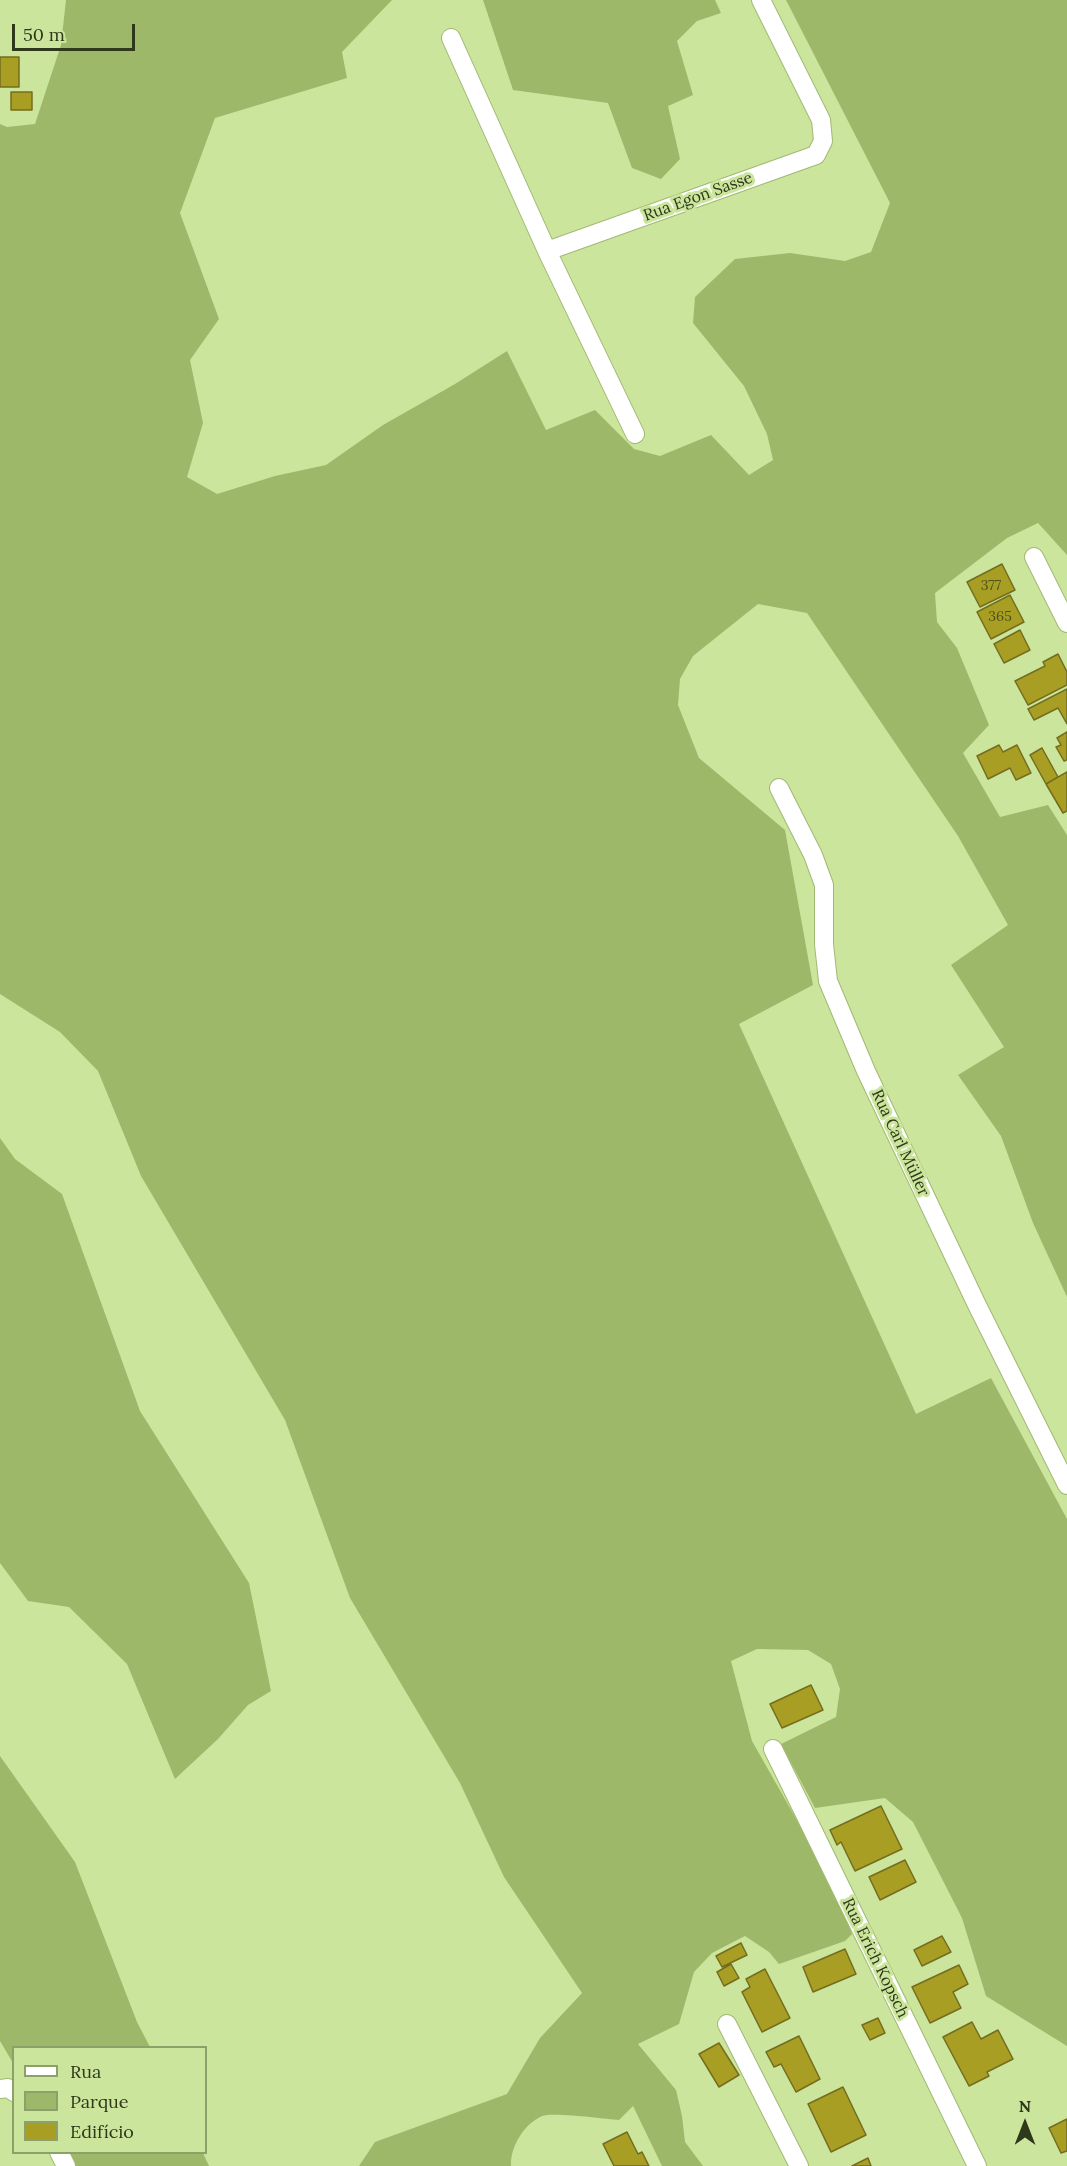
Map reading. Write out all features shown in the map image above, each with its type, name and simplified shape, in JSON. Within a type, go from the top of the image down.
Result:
[{"type":"street","name":"Rua Egon Sasse","points":[[547,251],[816,155],[823,141],[821,120],[760,0]]},
{"type":"street","points":[[451,38],[547,251],[635,434]]},
{"type":"street","points":[[1034,557],[1067,623]]},
{"type":"street","name":"Rua Carl Müller","points":[[779,788],[813,855],[824,885],[824,944],[828,981],[866,1071],[966,1282],[1067,1485]]},
{"type":"street","name":"Rua Erich Kopsch","points":[[773,1749],[977,2166]]},
{"type":"street","points":[[727,2024],[799,2166]]},
{"type":"green space","points":[[66,0],[392,0],[342,52],[347,78],[215,118],[180,213],[219,319],[190,360],[203,423],[187,477],[217,494],[275,476],[326,465],[383,425],[507,351],[546,430],[595,410],[634,449],[660,456],[711,435],[749,475],[773,460],[767,434],[744,386],[693,323],[695,297],[735,259],[790,253],[845,261],[871,252],[890,203],[786,0],[1067,0],[1067,555],[1038,523],[1007,538],[935,593],[937,622],[957,648],[989,725],[963,753],[1000,817],[1048,805],[1067,835],[1067,1297],[1033,1223],[1001,1136],[958,1075],[1004,1047],[951,965],[1008,925],[958,836],[807,613],[758,604],[693,656],[680,679],[678,705],[699,758],[785,830],[813,985],[739,1024],[916,1414],[991,1378],[1067,1519],[1067,2046],[986,1996],[962,1918],[913,1822],[885,1798],[815,1808],[781,1744],[836,1717],[840,1689],[831,1664],[808,1650],[757,1649],[731,1661],[752,1741],[832,1882],[852,1934],[845,1941],[779,1964],[769,1952],[745,1936],[712,1953],[694,1972],[679,2024],[638,2044],[676,2090],[685,2142],[703,2166],[662,2166],[633,2106],[619,2120],[568,2115],[542,2116],[529,2125],[519,2137],[513,2151],[511,2166],[359,2166],[375,2142],[507,2094],[540,2038],[582,1993],[504,1877],[460,1783],[350,1598],[285,1420],[141,1176],[98,1071],[60,1032],[0,994],[0,124],[7,127],[35,124],[61,45]]},
{"type":"green space","points":[[483,0],[715,0],[721,13],[697,21],[677,41],[693,95],[668,106],[680,159],[661,179],[632,168],[608,103],[513,90]]},
{"type":"green space","points":[[0,1138],[15,1159],[62,1194],[140,1411],[249,1583],[271,1691],[248,1705],[218,1739],[175,1779],[127,1664],[69,1607],[28,1601],[0,1563]]},
{"type":"green space","points":[[0,1756],[75,1862],[137,2022],[149,2046],[12,2046],[12,2061],[0,2041]]},
{"type":"green space","points":[[68,2154],[203,2154],[209,2166],[76,2166]]},
{"type":"building","points":[[0,57],[19,57],[19,87],[0,87]]},
{"type":"building","points":[[11,92],[32,92],[32,110],[11,110]]},
{"type":"building","points":[[1002,564],[1015,590],[980,607],[967,582]]},
{"type":"building","points":[[1010,595],[1024,622],[991,639],[977,612]]},
{"type":"building","points":[[1020,630],[1030,650],[1004,663],[994,644]]},
{"type":"building","points":[[1058,654],[1067,672],[1067,685],[1028,705],[1015,681],[1045,666],[1043,662]]},
{"type":"building","points":[[1067,689],[1067,724],[1058,708],[1034,720],[1028,709]]},
{"type":"building","points":[[1067,732],[1067,760],[1064,761],[1056,747],[1061,745],[1057,738]]},
{"type":"building","points":[[999,745],[1003,752],[1017,745],[1031,773],[1016,780],[1010,768],[988,779],[977,756]]},
{"type":"building","points":[[1042,748],[1058,777],[1046,784],[1030,755]]},
{"type":"building","points":[[1067,772],[1067,811],[1063,813],[1046,784]]},
{"type":"building","points":[[811,1685],[823,1710],[782,1728],[770,1704]]},
{"type":"building","points":[[881,1806],[902,1849],[855,1871],[841,1842],[837,1845],[830,1830]]},
{"type":"building","points":[[905,1860],[916,1882],[880,1900],[869,1877]]},
{"type":"building","points":[[942,1936],[951,1952],[922,1966],[914,1950]]},
{"type":"building","points":[[741,1943],[747,1955],[722,1967],[716,1956]]},
{"type":"building","points":[[845,1949],[856,1974],[813,1992],[803,1967]]},
{"type":"building","points":[[731,1964],[739,1978],[724,1986],[717,1972]]},
{"type":"building","points":[[959,1965],[968,1984],[953,1992],[961,2008],[930,2023],[912,1987]]},
{"type":"building","points":[[765,1969],[790,2018],[762,2032],[742,1992],[750,1987],[746,1979]]},
{"type":"building","points":[[878,2018],[885,2033],[870,2040],[862,2025]]},
{"type":"building","points":[[972,2022],[981,2039],[998,2030],[1013,2059],[987,2072],[989,2076],[969,2086],[943,2037]]},
{"type":"building","points":[[799,2036],[820,2079],[796,2092],[781,2064],[774,2067],[766,2052]]},
{"type":"building","points":[[719,2043],[739,2075],[719,2087],[699,2054]]},
{"type":"building","points":[[843,2087],[866,2135],[831,2152],[808,2104]]},
{"type":"building","points":[[1067,2119],[1067,2151],[1061,2153],[1049,2128]]},
{"type":"building","points":[[627,2132],[638,2154],[642,2152],[649,2166],[614,2166],[603,2144]]},
{"type":"building","points":[[868,2158],[871,2166],[852,2166]]}]
